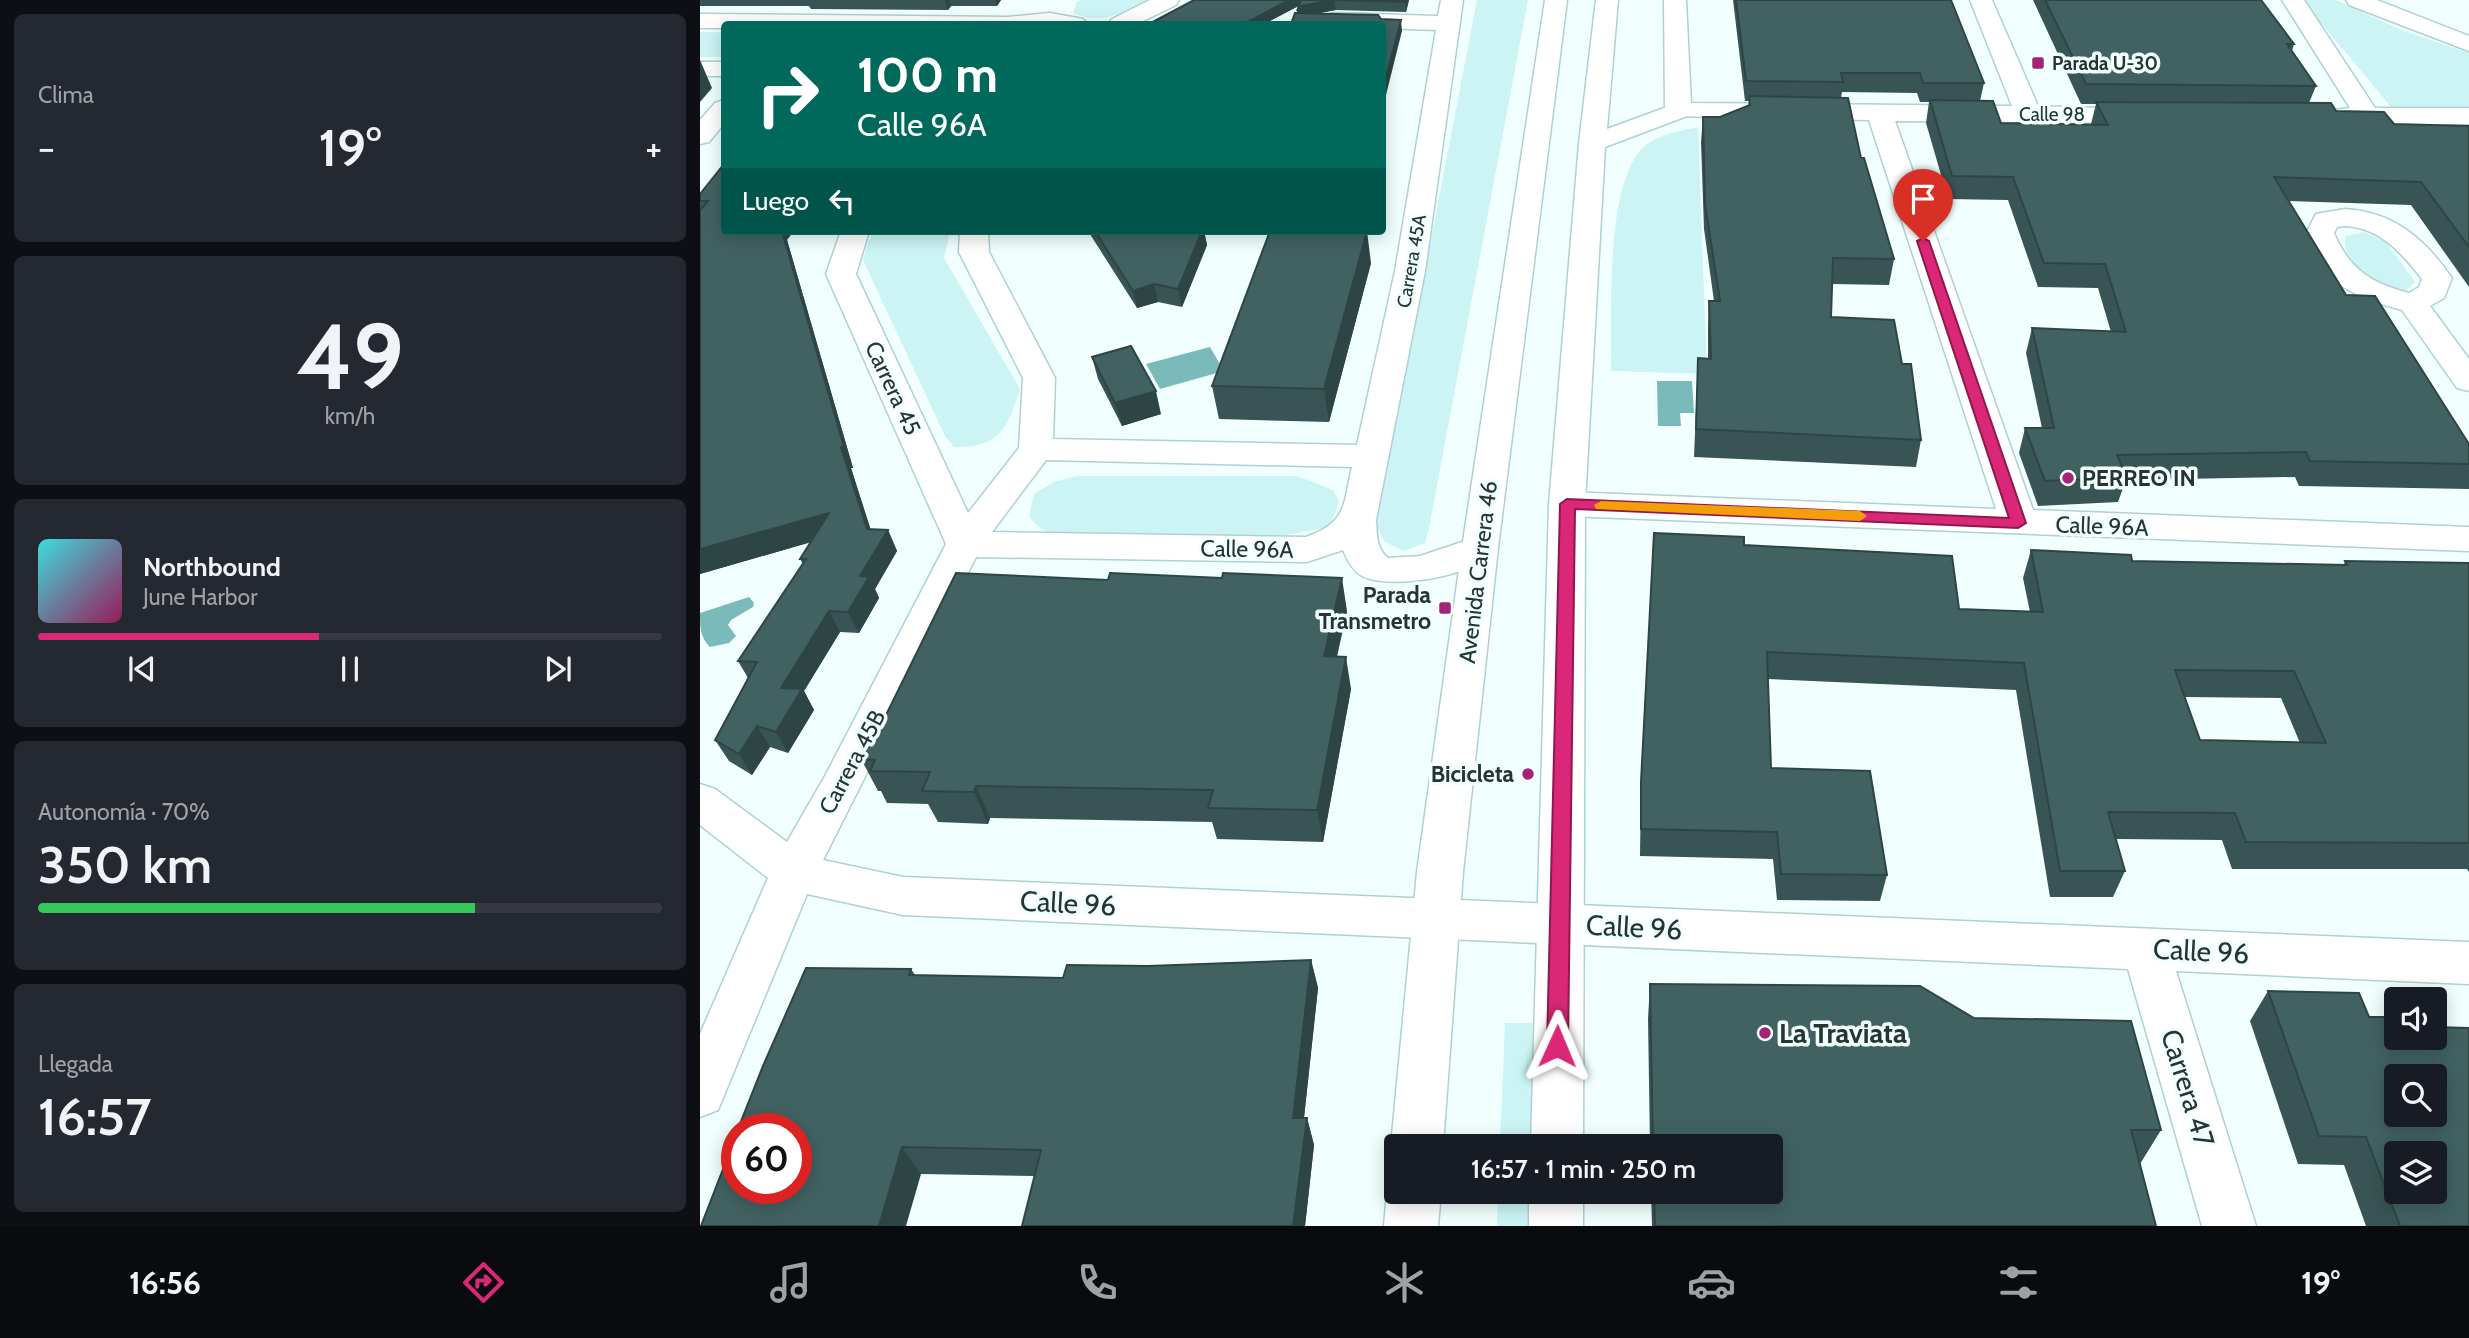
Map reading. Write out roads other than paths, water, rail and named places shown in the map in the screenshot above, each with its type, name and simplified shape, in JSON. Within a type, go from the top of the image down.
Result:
[{"type":"street","points":[[765,21],[785,0]]},
{"type":"street","points":[[1022,21],[1071,0]]},
{"type":"street","points":[[1126,21],[1168,0]]},
{"type":"street","name":"Avenida Carrera 46","points":[[1418,1134],[1436,919],[1480,548],[1556,0]]},
{"type":"street","points":[[1557,1134],[1558,923],[1567,504],[1592,143],[1607,0]]},
{"type":"street","points":[[1592,143],[1678,111],[1675,0]]},
{"type":"street","points":[[1981,0],[2028,114]]},
{"type":"street","points":[[2293,0],[2367,116]]},
{"type":"street","points":[[2357,0],[2469,44]]},
{"type":"street","points":[[1330,21],[1451,12]]},
{"type":"street","name":"Carrera 45A","points":[[1358,520],[1410,271],[1451,12]]},
{"type":"street","points":[[700,21],[721,21]]},
{"type":"street","points":[[700,69],[721,69]]},
{"type":"street","name":"Calle 98","points":[[1678,111],[2176,115]]},
{"type":"street","points":[[700,136],[721,112]]},
{"type":"street","points":[[1879,113],[2018,523]]},
{"type":"street","points":[[2312,116],[2469,116]]},
{"type":"street","name":"Carrera 45","points":[[854,235],[841,274],[964,544]]},
{"type":"street","points":[[974,235],[974,252],[1039,379],[1037,449],[1370,456]]},
{"type":"street","points":[[2413,304],[2469,381]]},
{"type":"street","name":"Carrera 45B","points":[[700,1093],[793,872],[840,787],[964,544],[1037,449]]},
{"type":"street","name":"Calle 96A","points":[[1567,504],[2469,539]]},
{"type":"street","points":[[1358,520],[1363,555],[1368,562],[1380,569],[1400,571],[1419,568],[1448,561],[1480,548]]},
{"type":"street","name":"Calle 96A","points":[[964,544],[1307,550],[1331,543],[1358,520]]},
{"type":"street","name":"Calle 96","points":[[700,800],[793,872],[903,896],[2469,963]]},
{"type":"street","name":"Carrera 47","points":[[2146,949],[2229,1226]]},
{"type":"street","points":[[1411,1226],[1412,1204]]},
{"type":"street","points":[[1556,1204],[1556,1226]]},
{"type":"place","name":"Parada U-30","points":[[2038,63]]},
{"type":"place","name":"PERREO IN","points":[[2068,478]]},
{"type":"place","name":"Parada Transmetro","points":[[1445,608]]},
{"type":"place","name":"Bicicleta","points":[[1528,774]]},
{"type":"place","name":"La Traviata","points":[[1765,1033]]}]
